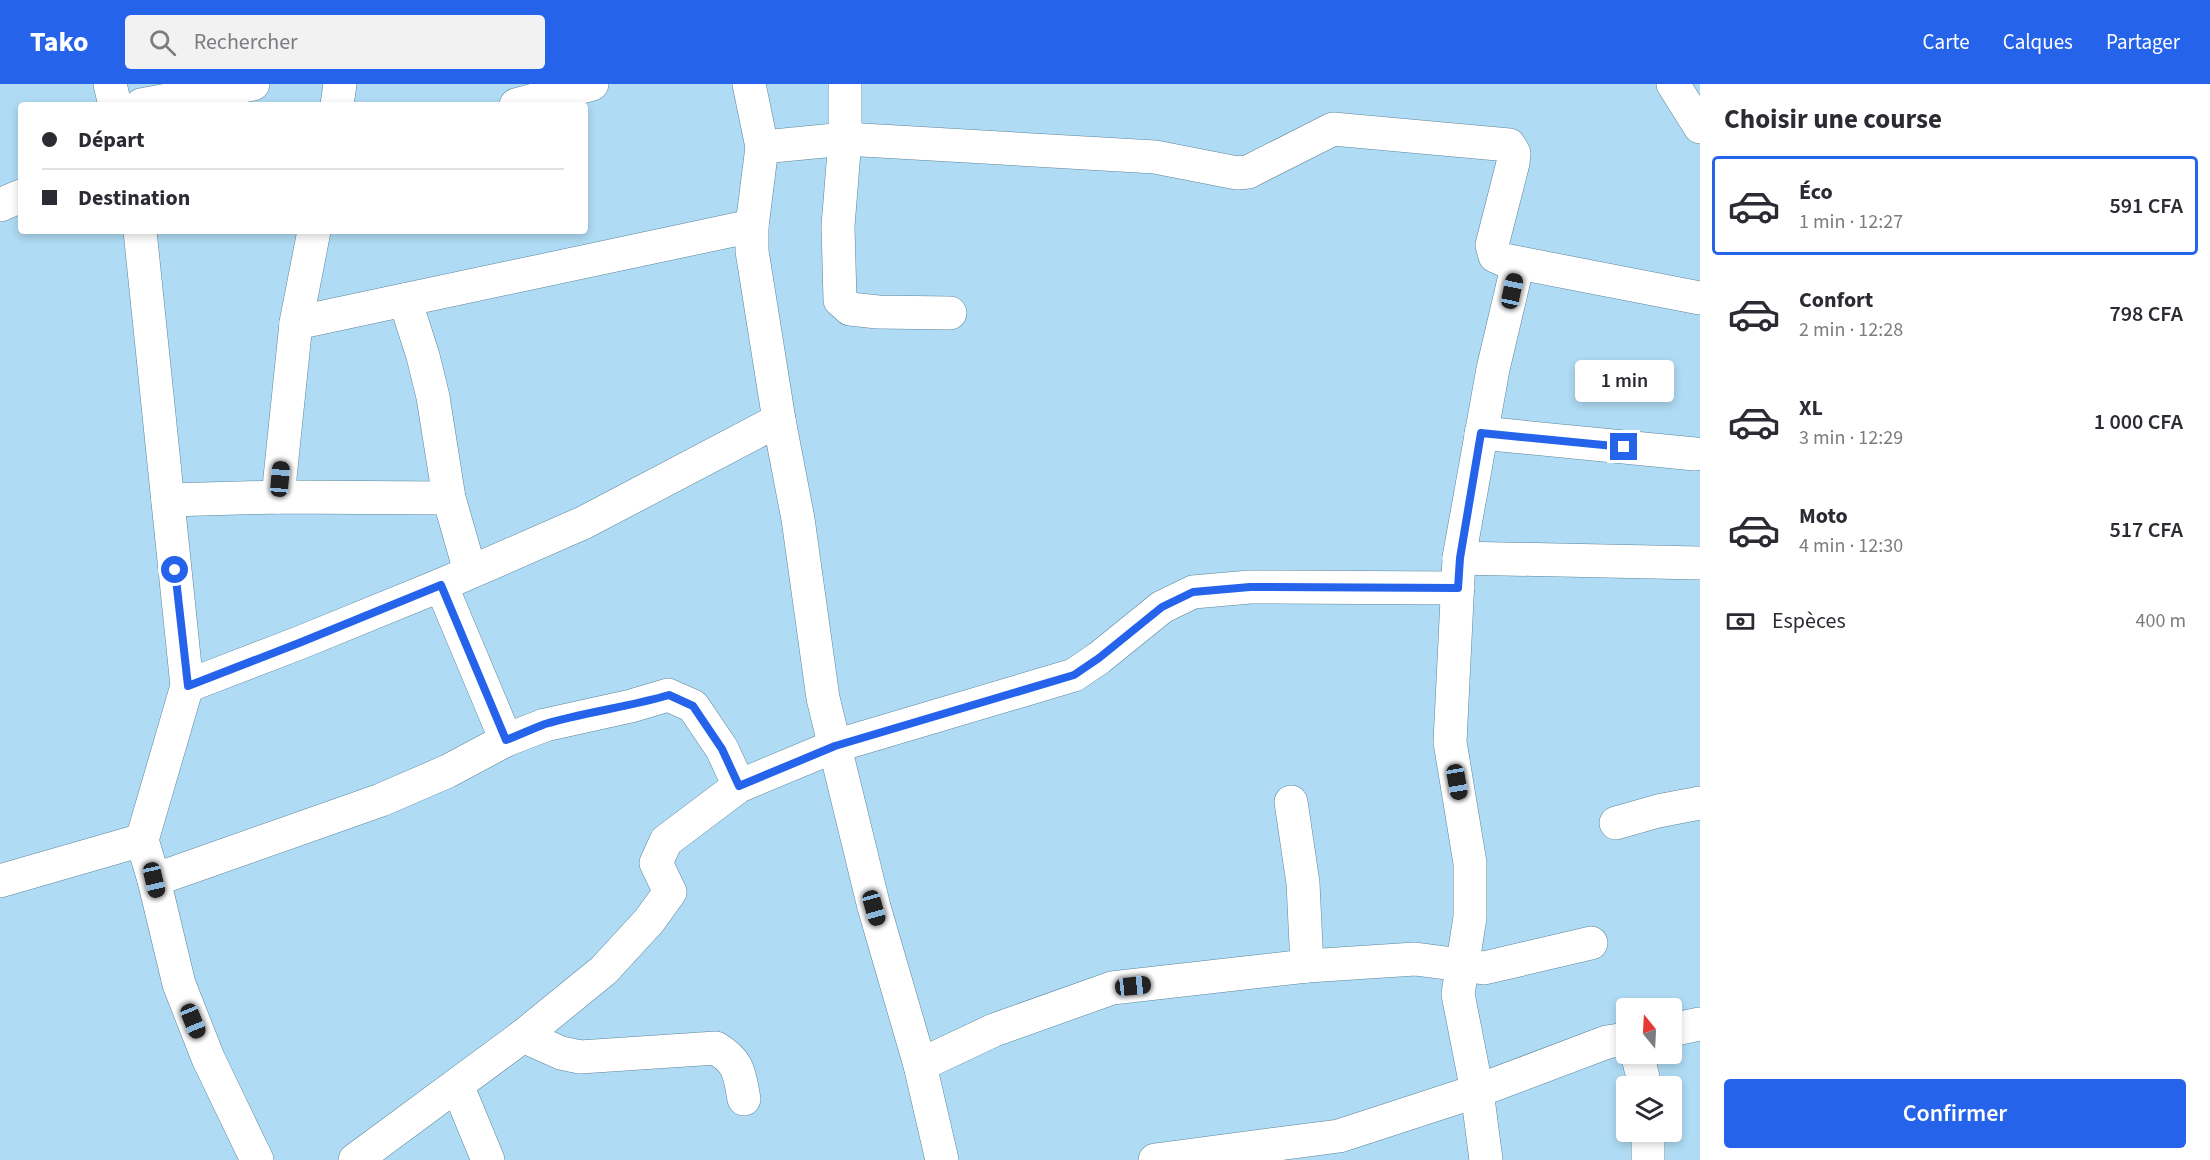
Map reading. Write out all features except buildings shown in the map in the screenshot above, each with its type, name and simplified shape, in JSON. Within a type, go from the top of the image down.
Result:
[{"type":"street","points":[[110,84],[114,102]]},
{"type":"street","points":[[157,102],[254,84]]},
{"type":"street","points":[[337,102],[340,84]]},
{"type":"street","points":[[527,102],[592,84]]},
{"type":"street","points":[[749,84],[762,147],[752,226],[752,251],[779,420],[798,519],[823,698],[874,908],[921,1065],[942,1160]]},
{"type":"street","points":[[845,84],[845,139],[838,226],[840,300],[850,309],[878,312],[950,313]]},
{"type":"street","points":[[1673,84],[1700,127]]},
{"type":"street","points":[[762,147],[845,139],[1155,157],[1237,173],[1248,172],[1333,129],[1509,145],[1514,153],[1513,163],[1492,245],[1495,256],[1518,263],[1700,298]]},
{"type":"street","points":[[0,205],[18,197]]},
{"type":"street","points":[[296,323],[752,226]]},
{"type":"street","points":[[140,234],[188,686],[142,840],[179,984],[208,1058],[256,1160]]},
{"type":"street","points":[[278,497],[296,323],[313,234]]},
{"type":"street","points":[[1486,1160],[1477,1091],[1458,994],[1470,917],[1470,863],[1450,742],[1459,573],[1493,369],[1518,263]]},
{"type":"street","points":[[405,300],[433,397],[449,498],[470,571]]},
{"type":"street","points":[[188,686],[441,585],[583,523],[779,420]]},
{"type":"street","points":[[1481,433],[1695,454]]},
{"type":"street","points":[[168,500],[278,497],[449,498]]},
{"type":"street","points":[[355,1160],[523,1036],[604,970],[649,921],[670,892],[656,863],[666,841],[739,786],[835,746],[1074,675],[1099,658],[1162,607],[1193,592],[1459,573],[1700,563]]},
{"type":"street","points":[[441,585],[506,740]]},
{"type":"street","points":[[154,880],[381,800],[448,771],[506,740],[545,724],[631,706],[669,695],[693,706],[722,749],[739,786]]},
{"type":"street","points":[[1291,802],[1303,883],[1307,966]]},
{"type":"street","points":[[1616,823],[1658,811],[1700,803]]},
{"type":"street","points":[[0,881],[142,840]]},
{"type":"street","points":[[921,1065],[994,1030],[1112,988],[1307,966],[1415,959],[1484,968],[1591,943]]},
{"type":"street","points":[[1682,1028],[1700,1024]]},
{"type":"street","points":[[523,1036],[561,1053],[580,1057],[716,1048],[726,1055],[738,1069],[744,1099]]},
{"type":"street","points":[[1155,1160],[1339,1136],[1477,1091],[1616,1041]]},
{"type":"street","points":[[457,1085],[488,1160]]},
{"type":"street","points":[[1647,1160],[1648,1142]]},
{"type":"route","points":[[175,570],[188,686],[441,585],[506,740],[545,724],[631,706],[669,695],[693,706],[722,749],[739,786],[835,746],[1074,675],[1099,658],[1162,607],[1193,592],[1250,587],[1458,588],[1460,558],[1481,433],[1624,447]]}]
